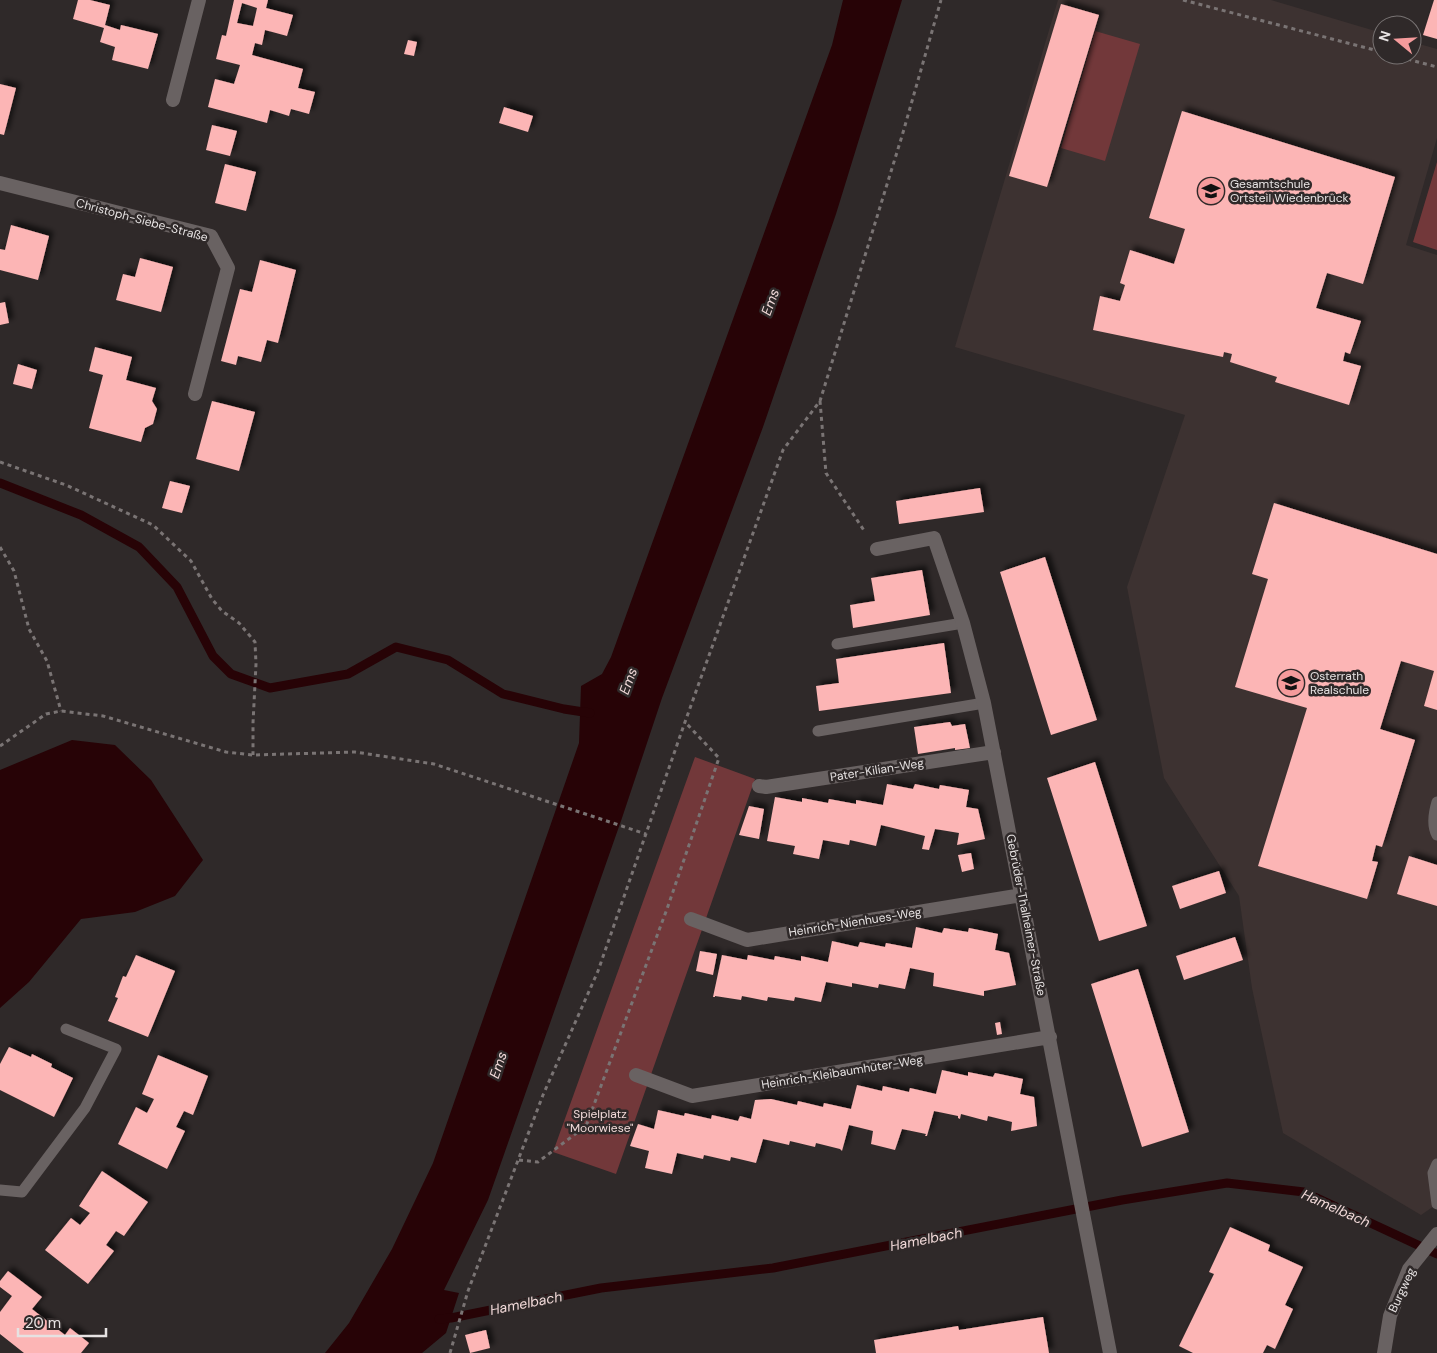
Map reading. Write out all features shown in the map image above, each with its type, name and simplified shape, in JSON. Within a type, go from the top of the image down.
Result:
[{"type":"street","points":[[173,100],[199,0]]},
{"type":"street","name":"Christoph-Siebe-Straße","points":[[0,183],[211,236],[228,268],[195,394]]},
{"type":"street","name":"Gebrüder-Thalheimer-Straße","points":[[876,549],[934,538],[963,623],[984,703],[994,752],[1110,1353]]},
{"type":"street","name":"Pater-Kilian-Weg","points":[[759,786],[766,787],[994,752]]},
{"type":"street","name":"Heinrich-Nienhues-Weg","points":[[691,919],[747,940],[1022,895]]},
{"type":"street","name":"Heinrich-Kleibaumhüter-Weg","points":[[636,1075],[692,1096],[1050,1037]]},
{"type":"street","name":"Burgweg","points":[[1384,1353],[1390,1316],[1410,1269],[1437,1234]]},
{"type":"lane","points":[[837,644],[963,623]]},
{"type":"lane","points":[[818,731],[984,703]]},
{"type":"lane","points":[[1437,802],[1435,831],[1437,835]]},
{"type":"lane","points":[[0,1190],[22,1192],[85,1108],[116,1049],[66,1029]]},
{"type":"lane","points":[[1437,1164],[1433,1174],[1437,1204]]},
{"type":"path","points":[[450,1353],[468,1291],[543,1095],[598,971],[783,450],[820,401],[902,136],[941,0]]},
{"type":"path","points":[[1183,0],[1372,49]]},
{"type":"path","points":[[1422,63],[1437,67]]},
{"type":"path","points":[[820,401],[826,473],[876,549]]},
{"type":"path","points":[[0,462],[66,485],[153,525],[191,561],[212,599],[222,611],[239,623],[255,642],[253,755]]},
{"type":"path","points":[[0,547],[14,571],[29,629],[47,661],[62,712]]},
{"type":"path","points":[[0,746],[46,714],[62,712],[103,716],[226,752],[253,755],[355,752],[434,764],[646,834]]},
{"type":"path","points":[[519,1160],[538,1162],[586,1126],[590,1117],[667,909],[719,758],[685,722]]},
{"type":"shaded area","points":[[1058,0],[1271,0],[1372,30],[1372,65],[1422,65],[1422,45],[1437,49],[1437,138],[1406,245],[1437,255],[1437,1204],[1421,1215],[1283,1133],[1252,988],[1239,896],[1164,778],[1127,587],[1185,415],[955,347]]},
{"type":"green space","points":[[1095,31],[1140,44],[1105,161],[1061,148]]},
{"type":"green space","points":[[1437,162],[1437,250],[1413,242]]},
{"type":"green space","name":"Spielplatz \"Moorwiese\"","points":[[695,757],[755,779],[616,1174],[553,1152]]},
{"type":"water","name":"Ems","points":[[843,0],[902,0],[836,214],[763,427],[662,698],[622,818],[488,1200],[444,1290],[459,1293],[446,1333],[422,1353],[325,1353],[349,1323],[392,1249],[433,1163],[579,743],[581,686],[602,674],[611,657],[832,45]]},
{"type":"water","points":[[72,740],[115,745],[151,780],[203,860],[175,896],[135,912],[81,919],[29,982],[0,1008],[0,770]]},
{"type":"building","points":[[78,0],[90,0],[110,5],[105,25],[120,30],[121,25],[158,34],[148,69],[112,60],[115,47],[100,42],[104,28],[73,19]]},
{"type":"building","points":[[234,0],[268,0],[266,8],[293,15],[287,36],[265,30],[262,45],[255,43],[252,55],[303,69],[298,88],[315,92],[309,114],[291,109],[289,116],[270,110],[267,123],[208,107],[215,79],[234,84],[240,65],[216,59],[222,35],[226,36]],"holes":[[[242,3],[257,8],[253,26],[237,23]]]},
{"type":"building","points":[[1434,0],[1437,0],[1437,39],[1423,35]]},
{"type":"building","points":[[1061,4],[1099,15],[1047,187],[1009,176]]},
{"type":"building","points":[[408,40],[417,42],[414,56],[404,54]]},
{"type":"building","points":[[0,84],[16,88],[4,135],[0,134]]},
{"type":"building","points":[[504,107],[533,116],[528,132],[499,123]]},
{"type":"building","points":[[1182,111],[1395,177],[1363,284],[1327,273],[1316,308],[1361,321],[1350,354],[1345,352],[1343,361],[1361,366],[1349,405],[1275,382],[1277,377],[1230,362],[1232,354],[1224,352],[1223,357],[1093,330],[1100,296],[1120,301],[1125,285],[1120,283],[1130,250],[1174,264],[1185,229],[1149,218]]},
{"type":"building","points":[[212,125],[237,131],[230,156],[206,150]]},
{"type":"building","points":[[225,164],[256,172],[246,211],[215,203]]},
{"type":"building","points":[[11,225],[49,236],[38,280],[0,270],[0,249],[5,250]]},
{"type":"building","points":[[140,258],[173,267],[161,312],[116,300],[123,274],[135,277]]},
{"type":"building","points":[[260,260],[296,270],[278,343],[267,340],[261,362],[238,356],[236,365],[221,361],[240,289],[252,292]]},
{"type":"building","points":[[5,302],[9,323],[0,325],[0,303]]},
{"type":"building","points":[[95,347],[132,357],[126,380],[156,388],[152,401],[157,409],[153,424],[145,428],[141,442],[89,428],[103,375],[89,371]]},
{"type":"building","points":[[18,364],[37,370],[32,389],[13,384]]},
{"type":"building","points":[[212,401],[255,412],[239,471],[196,459]]},
{"type":"building","points":[[170,481],[190,486],[182,513],[162,508]]},
{"type":"building","points":[[980,488],[984,512],[899,524],[896,501]]},
{"type":"building","points":[[1274,503],[1437,554],[1437,710],[1424,706],[1434,671],[1401,661],[1380,729],[1415,740],[1382,847],[1376,845],[1372,861],[1378,862],[1367,899],[1258,866],[1307,708],[1235,687],[1268,579],[1252,574]]},
{"type":"building","points":[[1045,557],[1097,720],[1051,735],[1000,572]]},
{"type":"building","points":[[922,570],[930,615],[853,628],[850,605],[875,601],[871,578]]},
{"type":"building","points":[[944,643],[951,693],[819,711],[816,686],[839,683],[836,659]]},
{"type":"building","points":[[950,722],[952,726],[965,724],[970,748],[955,750],[955,748],[918,754],[914,727]]},
{"type":"building","points":[[1095,762],[1147,926],[1099,941],[1047,778]]},
{"type":"building","points":[[887,784],[913,789],[915,784],[939,789],[940,785],[969,790],[966,807],[978,809],[985,839],[957,845],[959,833],[935,829],[929,850],[922,849],[925,836],[881,825],[876,846],[850,840],[849,845],[823,840],[819,859],[793,854],[795,846],[767,841],[775,797],[802,802],[802,798],[828,803],[829,799],[856,804],[856,800],[883,805]]},
{"type":"building","points":[[749,806],[764,809],[759,839],[739,835]]},
{"type":"building","points":[[971,853],[974,869],[962,872],[958,855]]},
{"type":"building","points":[[1409,856],[1437,865],[1437,906],[1397,894]]},
{"type":"building","points":[[1219,871],[1226,893],[1180,909],[1172,886]]},
{"type":"building","points":[[916,927],[942,933],[944,928],[968,932],[969,928],[998,934],[995,950],[1009,953],[1016,985],[984,991],[984,996],[933,986],[934,973],[910,968],[905,989],[879,984],[878,988],[852,983],[852,987],[826,982],[821,1002],[795,997],[794,1001],[768,997],[767,1001],[742,996],[741,1000],[713,997],[722,955],[747,960],[748,955],[774,960],[775,956],[801,961],[801,956],[828,962],[832,941],[858,947],[860,942],[885,947],[886,943],[912,948]]},
{"type":"building","points":[[1235,937],[1243,960],[1184,980],[1176,956]]},
{"type":"building","points":[[700,951],[717,954],[713,975],[696,971]]},
{"type":"building","points":[[136,955],[175,971],[148,1037],[108,1021],[118,998],[115,997],[123,976],[126,977]]},
{"type":"building","points":[[1138,969],[1189,1132],[1142,1147],[1091,984]]},
{"type":"building","points":[[1000,1022],[1002,1034],[997,1035],[995,1023]]},
{"type":"building","points":[[9,1047],[31,1057],[32,1054],[52,1064],[51,1067],[73,1078],[54,1117],[0,1090],[0,1064]]},
{"type":"building","points":[[158,1055],[208,1076],[193,1115],[184,1111],[176,1127],[185,1131],[167,1169],[118,1144],[136,1107],[147,1113],[154,1099],[142,1094]]},
{"type":"building","points":[[942,1070],[968,1076],[968,1072],[993,1077],[995,1073],[1023,1079],[1020,1094],[1034,1097],[1037,1126],[1011,1131],[1012,1122],[988,1116],[987,1121],[961,1114],[960,1119],[958,1116],[934,1111],[927,1136],[925,1136],[926,1134],[902,1129],[895,1150],[871,1144],[873,1131],[849,1125],[842,1151],[816,1143],[815,1147],[790,1141],[789,1145],[763,1139],[756,1163],[731,1157],[730,1161],[704,1155],[703,1159],[677,1153],[672,1174],[645,1168],[649,1151],[630,1146],[638,1124],[654,1129],[658,1110],[684,1116],[685,1113],[711,1119],[712,1115],[738,1121],[740,1116],[751,1119],[755,1100],[771,1099],[797,1105],[798,1101],[823,1107],[824,1103],[851,1109],[857,1085],[882,1091],[883,1086],[909,1092],[910,1088],[936,1094]]},
{"type":"building","points":[[102,1171],[148,1202],[124,1236],[116,1231],[106,1245],[114,1251],[88,1284],[45,1250],[71,1218],[80,1225],[90,1213],[79,1206]]},
{"type":"building","points":[[1230,1227],[1270,1245],[1268,1251],[1303,1267],[1285,1305],[1293,1309],[1275,1349],[1267,1345],[1263,1353],[1193,1353],[1179,1346],[1214,1274],[1209,1272]]},
{"type":"building","points":[[8,1271],[42,1297],[32,1309],[65,1335],[70,1328],[89,1343],[81,1353],[24,1353],[0,1334],[0,1312],[12,1296],[0,1287],[0,1281]]},
{"type":"building","points":[[1043,1317],[1049,1353],[876,1353],[874,1340],[958,1326],[959,1330]]},
{"type":"building","points":[[486,1330],[490,1348],[470,1353],[465,1335]]},
{"type":"waterway","points":[[0,483],[81,515],[139,547],[177,587],[213,656],[231,674],[270,688],[348,674],[396,647],[448,660],[503,694],[564,709],[590,713]]},
{"type":"waterway","name":"Hamelbach","points":[[439,1319],[601,1288],[773,1268],[1122,1200],[1227,1183],[1304,1192],[1437,1254]]},
{"type":"place","name":"Gesamtschule Ortsteil Wiedenbrück","points":[[1211,191]]},
{"type":"place","name":"Osterrath Realschule","points":[[1291,683]]}]
